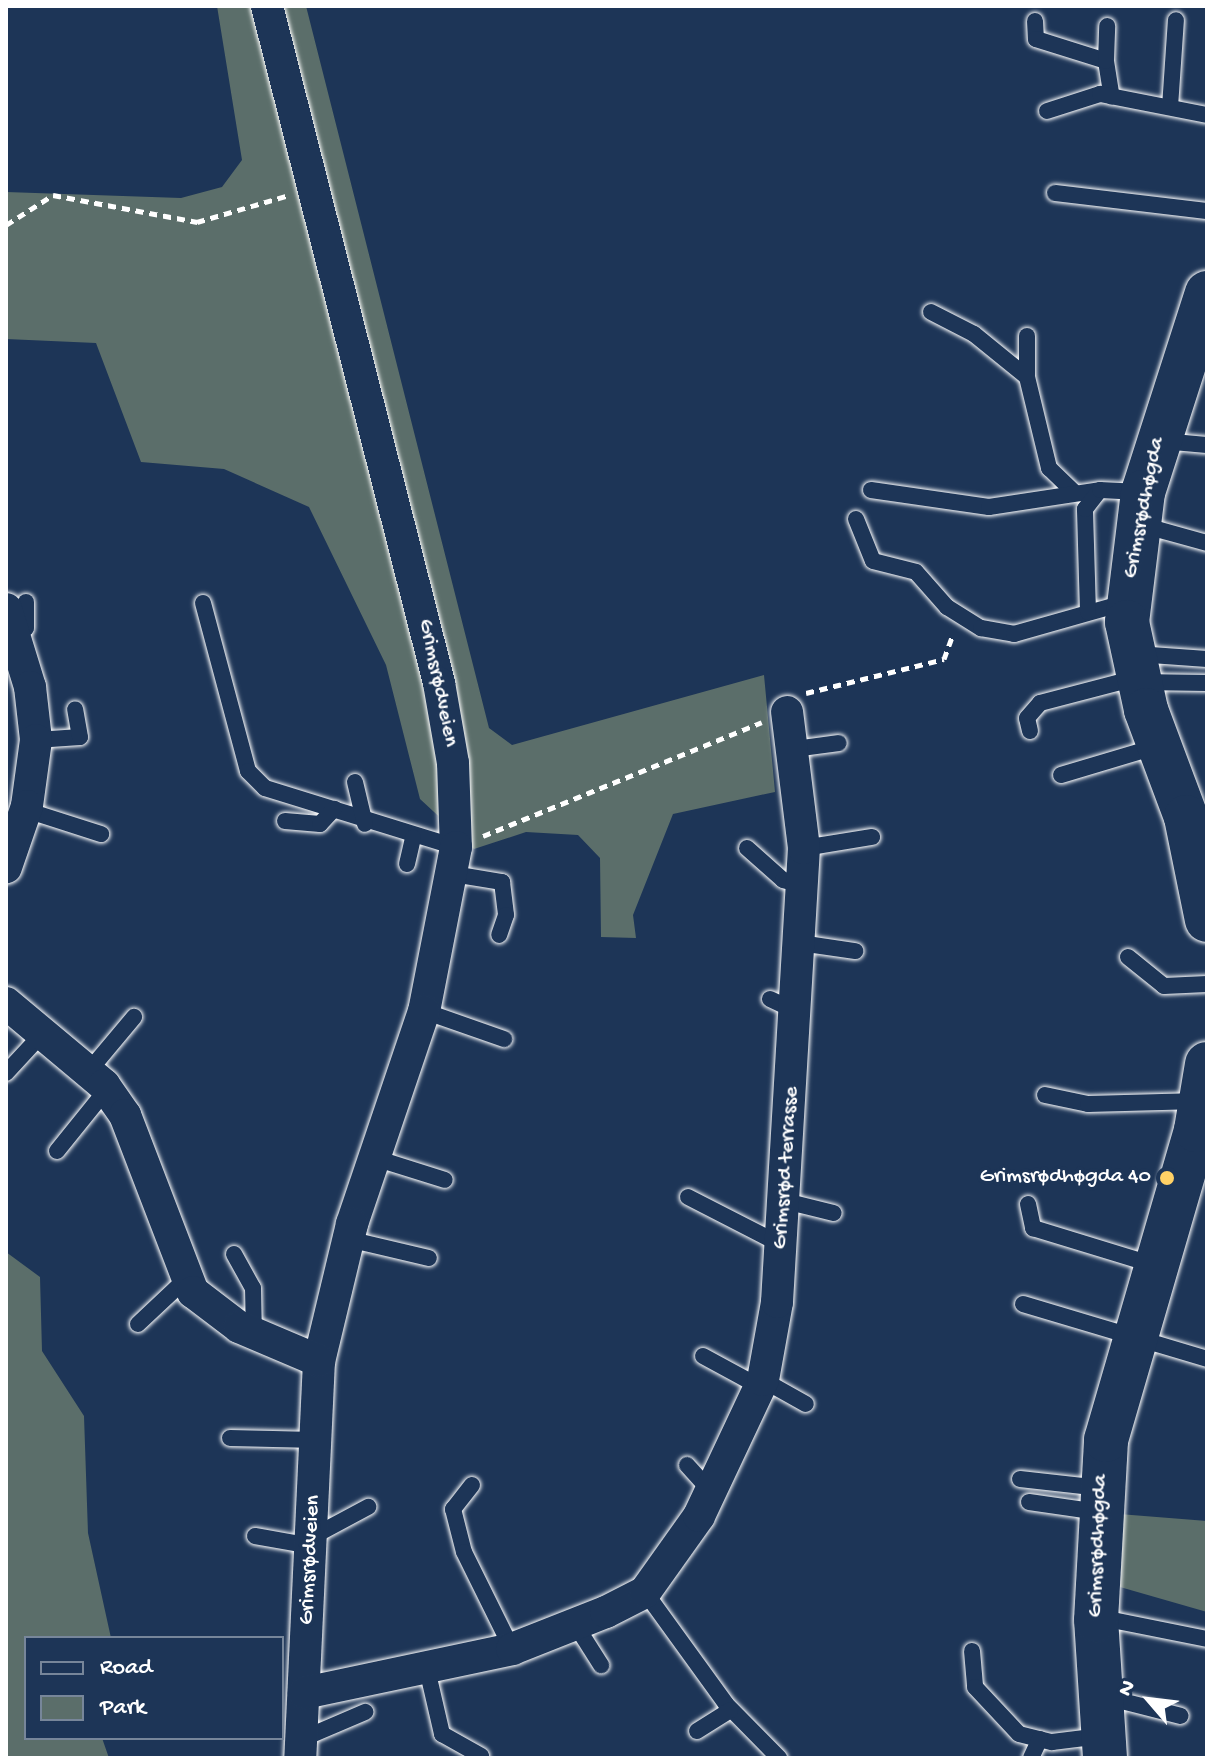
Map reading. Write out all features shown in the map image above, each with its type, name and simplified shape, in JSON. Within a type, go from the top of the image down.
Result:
[{"type":"main road","name":"Grimsrødhøgda","points":[[1207,293],[1157,440],[1140,507],[1108,606],[1136,671],[1159,746],[1196,816],[1207,920]]},
{"type":"main road","name":"Grimsrødhøgda","points":[[1103,1730],[1096,1617],[1099,1500],[1133,1338],[1154,1265],[1197,1158],[1204,1082]]},
{"type":"street","name":"Grimsrødveien","points":[[267,6],[310,189],[439,683],[453,763],[455,860],[424,1011],[348,1239],[319,1361],[312,1542],[293,1692],[301,1748]]},
{"type":"street","points":[[9,853],[26,810],[36,740],[13,620]]},
{"type":"street","name":"Grimsrød terrasse","points":[[645,1592],[711,1492],[762,1383],[782,1245],[785,1201],[784,1005],[800,943],[804,848],[787,712]]},
{"type":"street","points":[[6,1003],[97,1080],[125,1115],[193,1292],[254,1334],[319,1361]]},
{"type":"street","points":[[293,1692],[427,1669],[512,1649],[645,1592]]},
{"type":"lane","points":[[1170,107],[1176,20]]},
{"type":"lane","points":[[1035,21],[1036,39],[1106,61]]},
{"type":"lane","points":[[1107,26],[1106,61],[1112,97]]},
{"type":"lane","points":[[1047,111],[1112,97],[1207,115]]},
{"type":"lane","points":[[1055,193],[1207,211]]},
{"type":"lane","points":[[931,312],[974,334],[1027,377]]},
{"type":"lane","points":[[1027,336],[1027,377],[1049,468],[1074,492]]},
{"type":"lane","points":[[1157,440],[1207,445]]},
{"type":"lane","points":[[871,490],[989,507],[1100,490],[1140,507],[1207,543]]},
{"type":"lane","points":[[856,519],[873,561],[916,572],[960,615],[1014,634],[1108,606],[1085,509],[1100,490]]},
{"type":"lane","points":[[203,603],[248,771],[265,788],[413,838],[502,882],[506,915],[499,935]]},
{"type":"lane","points":[[1030,731],[1027,718],[1040,703],[1136,671],[1207,659]]},
{"type":"lane","points":[[1136,671],[1207,683]]},
{"type":"lane","points":[[36,740],[80,737],[75,709]]},
{"type":"lane","points":[[794,749],[839,743]]},
{"type":"lane","points":[[1061,775],[1159,746]]},
{"type":"lane","points":[[355,782],[365,824]]},
{"type":"lane","points":[[285,821],[320,824],[334,809]]},
{"type":"lane","points":[[26,810],[101,834]]},
{"type":"lane","points":[[804,848],[872,837]]},
{"type":"lane","points":[[407,864],[413,838]]},
{"type":"lane","points":[[747,848],[765,856],[783,880],[802,885]]},
{"type":"lane","points":[[800,943],[855,951]]},
{"type":"lane","points":[[1128,957],[1164,986],[1207,984]]},
{"type":"lane","points":[[424,1011],[504,1039]]},
{"type":"lane","points":[[57,1151],[134,1017]]},
{"type":"lane","points":[[6,1073],[43,1033]]},
{"type":"lane","points":[[1045,1095],[1088,1104],[1204,1082]]},
{"type":"lane","points":[[375,1158],[445,1180]]},
{"type":"lane","points":[[688,1197],[782,1245]]},
{"type":"lane","points":[[785,1201],[834,1213]]},
{"type":"lane","points":[[1028,1204],[1033,1228],[1154,1265]]},
{"type":"lane","points":[[348,1239],[429,1258]]},
{"type":"lane","points":[[234,1254],[253,1288],[254,1334]]},
{"type":"lane","points":[[138,1324],[187,1278]]},
{"type":"lane","points":[[1023,1304],[1207,1359]]},
{"type":"lane","points":[[703,1356],[806,1404]]},
{"type":"lane","points":[[230,1438],[316,1440]]},
{"type":"lane","points":[[687,1465],[711,1492]]},
{"type":"lane","points":[[1020,1479],[1099,1500]]},
{"type":"lane","points":[[472,1485],[453,1509],[464,1552],[512,1649]]},
{"type":"lane","points":[[1029,1502],[1099,1500]]},
{"type":"lane","points":[[255,1536],[312,1542],[368,1507]]},
{"type":"lane","points":[[645,1592],[730,1710],[779,1758]]},
{"type":"lane","points":[[1096,1617],[1207,1639]]},
{"type":"lane","points":[[575,1624],[601,1665]]},
{"type":"lane","points":[[972,1651],[975,1687],[991,1709],[1019,1734],[1040,1739],[1181,1716]]},
{"type":"lane","points":[[427,1669],[442,1734],[481,1756]]},
{"type":"lane","points":[[697,1731],[730,1710]]},
{"type":"lane","points":[[301,1748],[365,1712]]},
{"type":"lane","points":[[1031,1758],[1040,1739]]},
{"type":"path","points":[[6,225],[53,195],[197,222],[310,189]]},
{"type":"path","points":[[455,860],[787,712],[797,698],[827,683],[944,659],[960,615]]},
{"type":"green space","points":[[217,6],[306,6],[489,728],[512,745],[764,675],[775,792],[673,814],[633,915],[636,938],[601,937],[600,858],[578,835],[526,832],[474,849],[420,799],[386,665],[309,507],[224,469],[141,462],[96,343],[6,339],[6,192],[181,198],[222,187],[242,160]]},
{"type":"green space","points":[[6,1252],[40,1277],[42,1351],[84,1416],[88,1533],[111,1636],[24,1636],[24,1740],[103,1740],[109,1758],[6,1758]]},
{"type":"green space","points":[[1119,1514],[1207,1521],[1207,1612],[1113,1585]]},
{"type":"place","name":"Grimsrødhøgda 40","points":[[1167,1178]]}]
